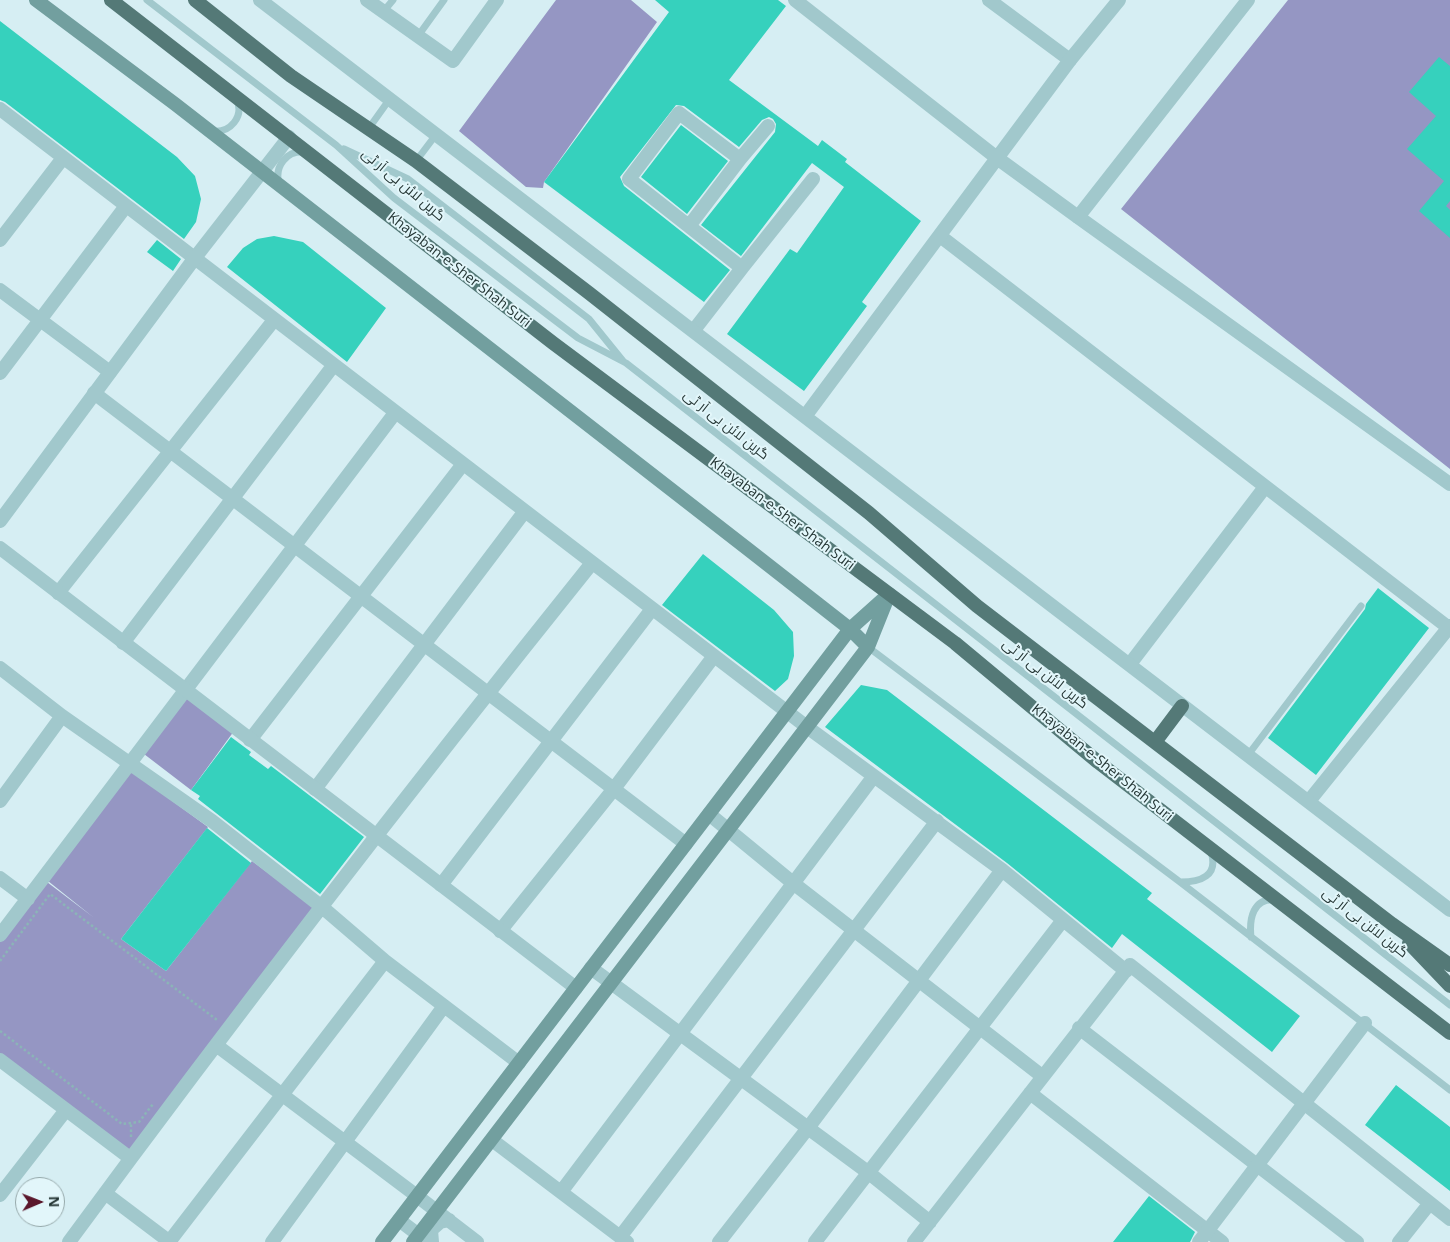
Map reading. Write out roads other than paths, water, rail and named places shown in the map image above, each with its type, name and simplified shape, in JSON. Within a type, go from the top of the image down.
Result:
[{"type":"main road","points":[[36,0],[208,130],[850,629],[868,647]]},
{"type":"main road","name":"Khayaban-e-Sher Shah Suri","points":[[111,0],[553,343],[955,642],[1098,762],[1450,1033]]},
{"type":"main road","points":[[195,0],[291,76],[416,161],[605,305],[869,513],[977,606],[1392,924],[1450,965]]},
{"type":"main road","points":[[382,1242],[850,629],[889,594]]},
{"type":"main road","points":[[420,1240],[437,1211],[868,647],[889,594]]},
{"type":"main road","points":[[1155,742],[1182,706]]},
{"type":"main road","points":[[1392,924],[1450,986]]},
{"type":"street","points":[[367,0],[453,61],[497,0]]},
{"type":"street","points":[[795,0],[997,158],[1450,484]]},
{"type":"street","points":[[990,0],[1070,60]]},
{"type":"street","points":[[806,416],[1070,60],[1119,0]]},
{"type":"street","points":[[1078,217],[1248,0]]},
{"type":"street","points":[[267,2],[435,136],[694,330],[1450,910]]},
{"type":"street","points":[[0,109],[787,712],[1002,870],[1126,971]]},
{"type":"street","points":[[740,159],[679,113],[629,179],[742,268]]},
{"type":"street","points":[[689,226],[740,159],[768,126]]},
{"type":"street","points":[[1,518],[194,259],[261,171],[289,138]]},
{"type":"street","points":[[0,240],[63,158]]},
{"type":"street","points":[[694,330],[813,179]]},
{"type":"street","points":[[0,372],[126,206]]},
{"type":"street","points":[[940,236],[1450,627],[1309,801]]},
{"type":"street","points":[[0,290],[110,372]]},
{"type":"street","points":[[58,593],[274,320]]},
{"type":"street","points":[[123,643],[334,366]]},
{"type":"street","points":[[94,393],[425,645],[550,743],[686,844]]},
{"type":"street","points":[[0,935],[395,413]]},
{"type":"street","points":[[250,740],[463,464]]},
{"type":"street","points":[[1130,664],[1265,487]]},
{"type":"street","points":[[315,790],[524,511]]},
{"type":"street","points":[[0,548],[576,988]]},
{"type":"street","points":[[69,1242],[130,1158],[322,907],[487,694],[592,563]]},
{"type":"street","points":[[441,886],[652,609]]},
{"type":"street","points":[[500,931],[613,790],[714,656]]},
{"type":"street","points":[[0,669],[62,716],[212,821],[322,907],[385,961],[519,1063]]},
{"type":"street","points":[[0,801],[62,716]]},
{"type":"street","points":[[561,1192],[874,776]]},
{"type":"street","points":[[709,814],[793,883],[1042,1076]]},
{"type":"street","points":[[492,1140],[623,1240],[937,821]]},
{"type":"street","points":[[719,1242],[808,1128],[918,979],[1002,870]]},
{"type":"street","points":[[0,878],[28,899]]},
{"type":"street","points":[[815,1242],[1063,920]]},
{"type":"street","points":[[105,1193],[169,1242],[385,961]]},
{"type":"street","points":[[914,1242],[1130,965],[1450,1219]]},
{"type":"street","points":[[591,968],[682,1033],[930,1222]]},
{"type":"street","points":[[272,1242],[444,1006]]},
{"type":"street","points":[[1203,1237],[1365,1023]]},
{"type":"street","points":[[1079,1028],[1257,1167],[1357,1242]]},
{"type":"street","points":[[216,1045],[477,1242]]},
{"type":"street","points":[[1,1063],[130,1158]]},
{"type":"street","points":[[1030,1093],[1203,1237],[1222,1242]]},
{"type":"street","points":[[0,1195],[66,1110]]},
{"type":"street","points":[[1399,1242],[1430,1203]]},
{"type":"street","points":[[399,1220],[420,1240]]},
{"type":"street","points":[[432,1242],[431,1230],[435,1225],[449,1220]]},
{"type":"lane","name":"گرین لائن بی آر ٹی","points":[[147,0],[336,145],[394,198],[578,338],[626,363],[1450,1005]]},
{"type":"lane","points":[[383,12],[393,0]]},
{"type":"lane","points":[[418,36],[444,0]]},
{"type":"lane","points":[[208,130],[222,131],[234,124],[239,110],[236,96]]},
{"type":"lane","points":[[369,128],[389,100]]},
{"type":"lane","points":[[416,161],[435,136]]},
{"type":"lane","name":"گرین لائن بی آر ٹی","points":[[336,145],[408,178],[589,319],[626,363]]},
{"type":"lane","points":[[280,186],[278,179],[281,163],[293,153],[308,153]]},
{"type":"lane","points":[[1248,755],[1361,606]]},
{"type":"lane","points":[[868,647],[1180,882],[1450,1090]]},
{"type":"lane","points":[[1180,882],[1201,880],[1211,871],[1213,857],[1207,845]]},
{"type":"lane","points":[[1252,937],[1250,919],[1252,912],[1264,902],[1279,901]]}]
